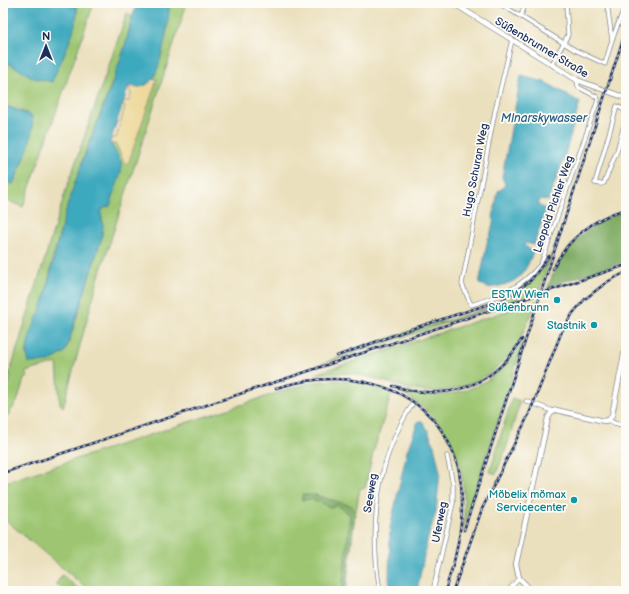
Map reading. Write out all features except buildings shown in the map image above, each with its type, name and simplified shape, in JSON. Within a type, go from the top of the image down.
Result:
[{"type":"street","name":"Süßenbrunner Straße","points":[[453,3],[577,80],[626,98]]},
{"type":"street","points":[[498,3],[564,44],[605,64],[626,3]]},
{"type":"street","points":[[521,17],[525,3]]},
{"type":"street","points":[[552,64],[568,35],[566,3]]},
{"type":"street","points":[[607,3],[612,40]]},
{"type":"street","name":"Hugo Schuran Weg","points":[[469,304],[462,284],[495,111],[512,40]]},
{"type":"street","name":"Leopold Pichler Weg","points":[[469,304],[470,305],[498,296],[524,282],[541,264],[598,100],[596,97],[578,87],[577,80]]},
{"type":"street","points":[[626,111],[617,106],[595,183],[604,183],[617,151],[626,118]]},
{"type":"street","points":[[609,420],[612,415],[626,345]]},
{"type":"street","points":[[526,401],[553,411],[560,411],[604,421],[609,420],[626,426]]},
{"type":"street","name":"Seeweg","points":[[380,591],[374,540],[379,486],[395,435],[412,405]]},
{"type":"street","points":[[532,591],[520,580],[516,568],[548,418],[553,411]]},
{"type":"street","name":"Uferweg","points":[[433,591],[454,495],[447,456]]},
{"type":"street","points":[[508,591],[520,580]]},
{"type":"green space","points":[[68,3],[94,3],[23,207],[3,199],[3,181],[13,184],[24,159],[33,126],[27,113],[3,105],[3,60],[34,78],[52,81],[78,12],[76,6]]},
{"type":"green space","points":[[169,3],[187,3],[99,276],[63,407],[60,404],[57,363],[25,372],[28,377],[24,379],[17,402],[5,419],[3,417],[3,408],[11,375],[9,375],[66,190],[127,13],[132,16],[124,52],[86,150],[70,198],[54,253],[44,301],[29,340],[26,355],[49,362],[65,352],[101,240],[103,226],[101,213],[114,194],[121,162],[111,144],[116,144],[124,162],[157,79],[153,79],[168,27]]},
{"type":"green space","points":[[626,211],[626,261],[553,285],[547,290],[559,263],[576,240],[599,222]]},
{"type":"green space","points":[[552,253],[539,292],[317,366],[398,335],[471,313],[509,297],[525,286],[540,271]]},
{"type":"green space","points":[[537,301],[514,349],[501,364],[481,378],[458,388],[434,392],[422,391],[356,374],[315,374]]},
{"type":"green space","points":[[524,340],[463,529],[463,484],[459,464],[453,446],[431,415],[414,401],[394,388],[414,393],[433,395],[468,389],[484,382],[499,371],[512,357]]},
{"type":"green space","points":[[334,380],[357,382],[392,392],[373,453],[365,488],[360,488],[349,550],[344,591],[90,591],[3,518],[3,483],[283,391],[314,382]]},
{"type":"green space","points":[[512,398],[520,401],[507,446],[496,474],[490,472]]},
{"type":"green space","points":[[302,495],[315,495],[352,506],[355,513],[346,591],[342,591],[350,515],[342,508],[335,505],[333,508],[328,507],[314,499],[302,500]]},
{"type":"green space","points":[[62,575],[81,591],[65,591],[56,584]]},
{"type":"sand","points":[[153,79],[157,79],[128,164],[124,162],[116,144],[111,144],[111,138],[116,138],[125,107],[122,106],[124,101],[129,101],[131,95],[129,84],[146,85]]},
{"type":"water","points":[[8,3],[68,3],[76,6],[77,14],[72,33],[52,82],[34,78],[3,60],[3,16]]},
{"type":"water","points":[[137,3],[169,3],[166,30],[159,64],[153,79],[150,82],[137,88],[129,85],[110,142],[121,162],[121,172],[110,206],[102,209],[101,213],[103,226],[101,240],[65,352],[49,362],[29,363],[27,355],[29,339],[44,300],[66,210],[117,70]]},
{"type":"water","name":"Mlnarskywasser","points":[[521,76],[545,82],[580,102],[564,158],[548,201],[541,199],[538,201],[538,205],[546,209],[534,245],[525,243],[524,245],[533,252],[526,268],[517,279],[512,282],[487,288],[486,286],[479,284],[488,238],[490,236],[494,218],[498,191],[503,188],[505,184],[502,177]]},
{"type":"water","points":[[3,105],[32,116],[32,134],[30,142],[13,184],[3,181]]},
{"type":"water","points":[[418,421],[422,421],[428,430],[434,445],[440,472],[436,512],[427,541],[417,591],[391,591],[389,579],[390,528],[407,451]]},
{"type":"railway","points":[[464,530],[626,30]]},
{"type":"railway","points":[[553,269],[566,248],[583,231],[603,218],[626,209]]},
{"type":"railway","points":[[337,356],[408,330],[502,300],[531,280],[549,256]]},
{"type":"railway","points":[[3,473],[626,265]]},
{"type":"railway","points":[[453,591],[482,509],[529,414],[562,331],[573,313],[585,299],[607,282],[626,272]]},
{"type":"railway","points":[[393,386],[413,391],[431,392],[449,391],[466,387],[482,380],[497,369],[510,356],[522,339]]},
{"type":"railway","points":[[276,388],[305,381],[333,379],[362,381],[388,389],[412,401],[433,419],[448,442],[459,471],[461,484],[461,523],[451,573]]},
{"type":"railway","points":[[445,591],[452,568]]},
{"type":"place","name":"ESTW Wien Süßenbrunn","points":[[557,300]]},
{"type":"place","name":"Stastnik","points":[[594,325]]},
{"type":"place","name":"Möbelix mömax Servicecenter","points":[[574,500]]}]
